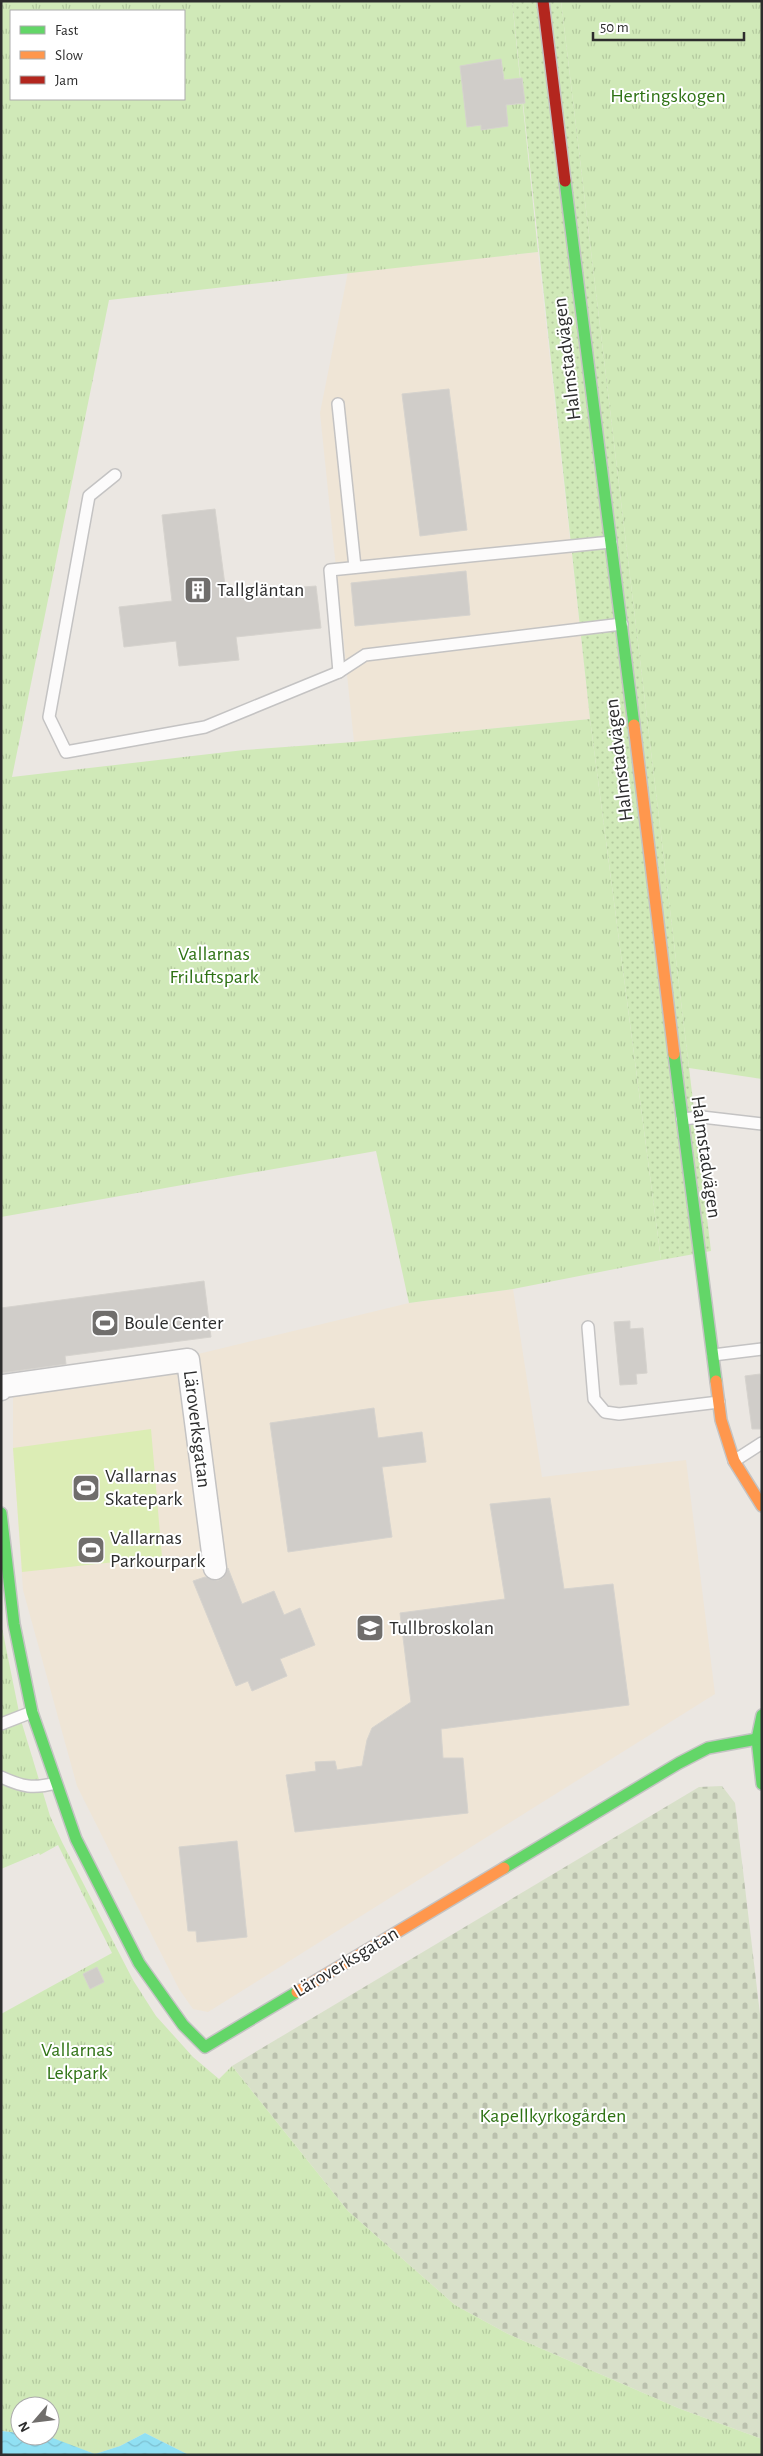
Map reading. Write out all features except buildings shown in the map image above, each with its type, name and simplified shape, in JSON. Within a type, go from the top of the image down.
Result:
[{"type":"main road","name":"Halmstadvägen","points":[[543,1],[719,1402],[723,1427],[734,1461],[762,1506]]},
{"type":"main road","name":"Läroverksgatan","points":[[1,1513],[14,1624],[32,1712],[76,1839],[139,1964],[183,2025],[205,2046],[679,1763],[708,1748],[757,1739]]},
{"type":"main road","points":[[762,1716],[757,1739],[762,1784]]},
{"type":"street","name":"Läroverksgatan","points":[[1,1388],[4,1386],[188,1360],[214,1568]]},
{"type":"lane","points":[[338,404],[355,567]]},
{"type":"lane","points":[[115,475],[89,496],[49,717],[66,752],[205,727],[339,672],[365,656],[622,624]]},
{"type":"lane","points":[[339,672],[330,570],[610,542]]},
{"type":"lane","points":[[682,1119],[702,1117],[762,1124]]},
{"type":"lane","points":[[588,1327],[594,1399],[605,1412],[619,1414],[719,1402]]},
{"type":"lane","points":[[713,1355],[762,1349]]},
{"type":"lane","points":[[734,1461],[762,1443]]},
{"type":"lane","points":[[1,1724],[32,1712]]},
{"type":"lane","points":[[1,1777],[17,1785],[37,1788],[56,1783]]},
{"type":"shaded area","points":[[538,252],[590,719],[354,742],[320,413],[348,272]]},
{"type":"shaded area","name":"Tullbroskolan","points":[[513,1289],[542,1477],[686,1460],[715,1694],[208,2012],[193,2009],[179,1989],[77,1786],[23,1590],[13,1448],[13,1396],[152,1378],[196,1368],[194,1355],[409,1303]]},
{"type":"green space","name":"Vallarnas Friluftspark","points":[[1,1],[512,1],[538,252],[109,300],[12,777],[244,750],[354,742],[590,719],[661,1260],[513,1289],[409,1303],[376,1151],[1,1217]]},
{"type":"green space","points":[[512,1],[561,1],[711,1251],[661,1260],[590,719]]},
{"type":"green space","name":"Hertingskogen","points":[[561,1],[762,1],[762,1079],[689,1068]]},
{"type":"green space","name":"Vallarnas Skatepark","points":[[151,1429],[162,1557],[22,1572],[13,1448]]},
{"type":"green space","name":"Vallarnas Lekpark","points":[[1,1623],[20,1717],[50,1816],[133,1980],[156,2016],[193,2057],[219,2079],[232,2066],[348,2211],[455,2305],[508,2334],[678,2408],[762,2439],[762,2455],[189,2455],[145,2433],[120,2446],[95,2454],[60,2442],[60,2396],[10,2396],[10,2432],[1,2431],[1,2014],[112,1953],[58,1845],[40,1855],[39,1853],[1,1869]]},
{"type":"green space","name":"Kapellkyrkogården","points":[[722,1786],[735,1803],[762,2031],[762,2439],[678,2408],[508,2334],[455,2305],[348,2211],[232,2066],[699,1787]]},
{"type":"water","points":[[1,2431],[10,2432],[10,2446],[60,2446],[60,2441],[95,2454],[120,2446],[145,2433],[189,2455],[1,2455]]},
{"type":"traffic: fast","points":[[565,181],[634,725]]},
{"type":"traffic: fast","points":[[674,1054],[716,1381]]},
{"type":"traffic: fast","points":[[1,1513],[14,1624],[32,1712],[76,1839],[139,1963],[183,2025],[205,2047],[297,1992]]},
{"type":"traffic: fast","points":[[762,1715],[757,1739],[762,1784]]},
{"type":"traffic: fast","points":[[504,1868],[679,1763],[708,1748],[757,1739]]},
{"type":"traffic: slow","points":[[634,725],[674,1054]]},
{"type":"traffic: slow","points":[[716,1381],[721,1420],[734,1461],[762,1506]]},
{"type":"traffic: slow","points":[[297,1992],[504,1868]]},
{"type":"traffic: jam","points":[[543,1],[565,181]]},
{"type":"place","name":"Tallgläntan","points":[[198,590]]},
{"type":"place","name":"Boule Center","points":[[105,1323]]},
{"type":"place","name":"Vallarnas Skatepark","points":[[86,1488]]},
{"type":"place","name":"Vallarnas Parkourpark","points":[[91,1550]]},
{"type":"place","name":"Tullbroskolan","points":[[370,1628]]}]
